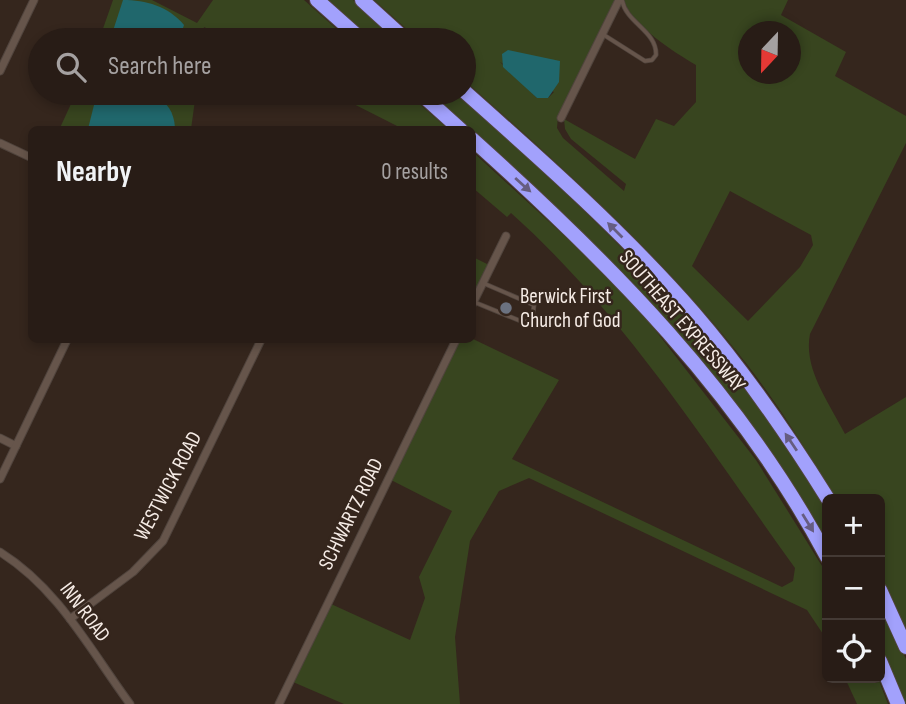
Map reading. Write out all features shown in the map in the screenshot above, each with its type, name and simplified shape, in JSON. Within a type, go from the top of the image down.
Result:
[{"type":"highway","points":[[317,0],[348,28]]},
{"type":"highway","points":[[362,0],[394,28]]},
{"type":"highway","name":"SOUTHEAST EXPRESSWAY","points":[[476,103],[600,214],[694,314],[742,371],[825,494]]},
{"type":"highway","points":[[433,105],[457,126]]},
{"type":"highway","name":"SOUTHEAST EXPRESSWAY","points":[[476,143],[583,240],[690,356],[780,479],[822,549]]},
{"type":"highway","points":[[885,601],[906,646]]},
{"type":"highway","points":[[885,673],[898,704]]},
{"type":"street","points":[[0,71],[34,0]]},
{"type":"street","points":[[561,118],[620,0]]},
{"type":"street","points":[[0,143],[28,156]]},
{"type":"street","points":[[476,298],[506,236]]},
{"type":"street","points":[[0,479],[66,343]]},
{"type":"street","name":"WESTWICK ROAD","points":[[70,619],[134,572],[163,541],[260,343]]},
{"type":"street","name":"SCHWARTZ ROAD","points":[[279,704],[455,343]]},
{"type":"street","points":[[0,438],[16,446]]},
{"type":"street","name":"INN ROAD","points":[[0,552],[41,583],[130,704]]},
{"type":"lane","points":[[602,34],[645,61],[652,61],[656,55],[653,40],[629,18],[620,0]]},
{"type":"lane","points":[[476,305],[523,322],[532,321],[534,305],[483,283]]},
{"type":"green space","points":[[113,0],[152,0],[197,23],[213,0],[304,0],[336,28],[204,27],[103,28]]},
{"type":"green space","points":[[324,0],[353,0],[384,28],[356,28]]},
{"type":"green space","points":[[374,0],[615,0],[558,116],[557,128],[563,138],[624,191],[626,184],[571,139],[565,129],[564,119],[635,159],[656,119],[674,126],[696,102],[696,65],[644,28],[624,0],[788,0],[781,15],[792,21],[738,21],[738,84],[801,84],[801,26],[846,52],[835,76],[906,116],[906,143],[810,334],[809,347],[810,360],[819,386],[845,434],[906,397],[906,629],[885,584],[885,494],[833,494],[758,378],[680,286],[611,215],[476,91],[476,28],[406,28]],"holes":[[[500,62],[554,92],[548,98],[537,98]],[[730,191],[811,235],[813,245],[800,267],[748,321],[692,266]]]},
{"type":"green space","points":[[70,105],[194,105],[191,126],[61,126]]},
{"type":"green space","points":[[356,105],[421,105],[445,126],[397,126]]},
{"type":"green space","points":[[441,105],[469,105],[588,214],[709,343],[800,463],[822,499],[822,539],[742,414],[695,354],[585,237],[476,136],[476,126],[465,126]]},
{"type":"green space","points":[[476,155],[581,251],[649,322],[756,460],[822,566],[822,632],[807,610],[529,478],[499,491],[470,541],[455,637],[460,704],[344,704],[293,682],[331,604],[410,640],[425,598],[419,577],[452,511],[391,480],[457,343],[476,343],[476,340],[559,380],[512,459],[782,587],[793,581],[795,568],[662,383],[591,294],[511,213],[507,217],[476,191]]},
{"type":"green space","points":[[476,258],[489,265],[476,290]]},
{"type":"green space","points":[[885,615],[906,659],[906,704],[885,660]]},
{"type":"green space","points":[[847,683],[880,683],[888,704],[857,704]]},
{"type":"water","points":[[123,0],[140,1],[164,9],[184,25],[183,28],[114,28]]},
{"type":"water","points":[[508,50],[560,61],[559,82],[548,98],[537,98],[503,67],[502,54]]},
{"type":"water","points":[[94,105],[166,105],[175,126],[89,126]]},
{"type":"place","name":"Berwick First Church of God","points":[[506,308]]}]
